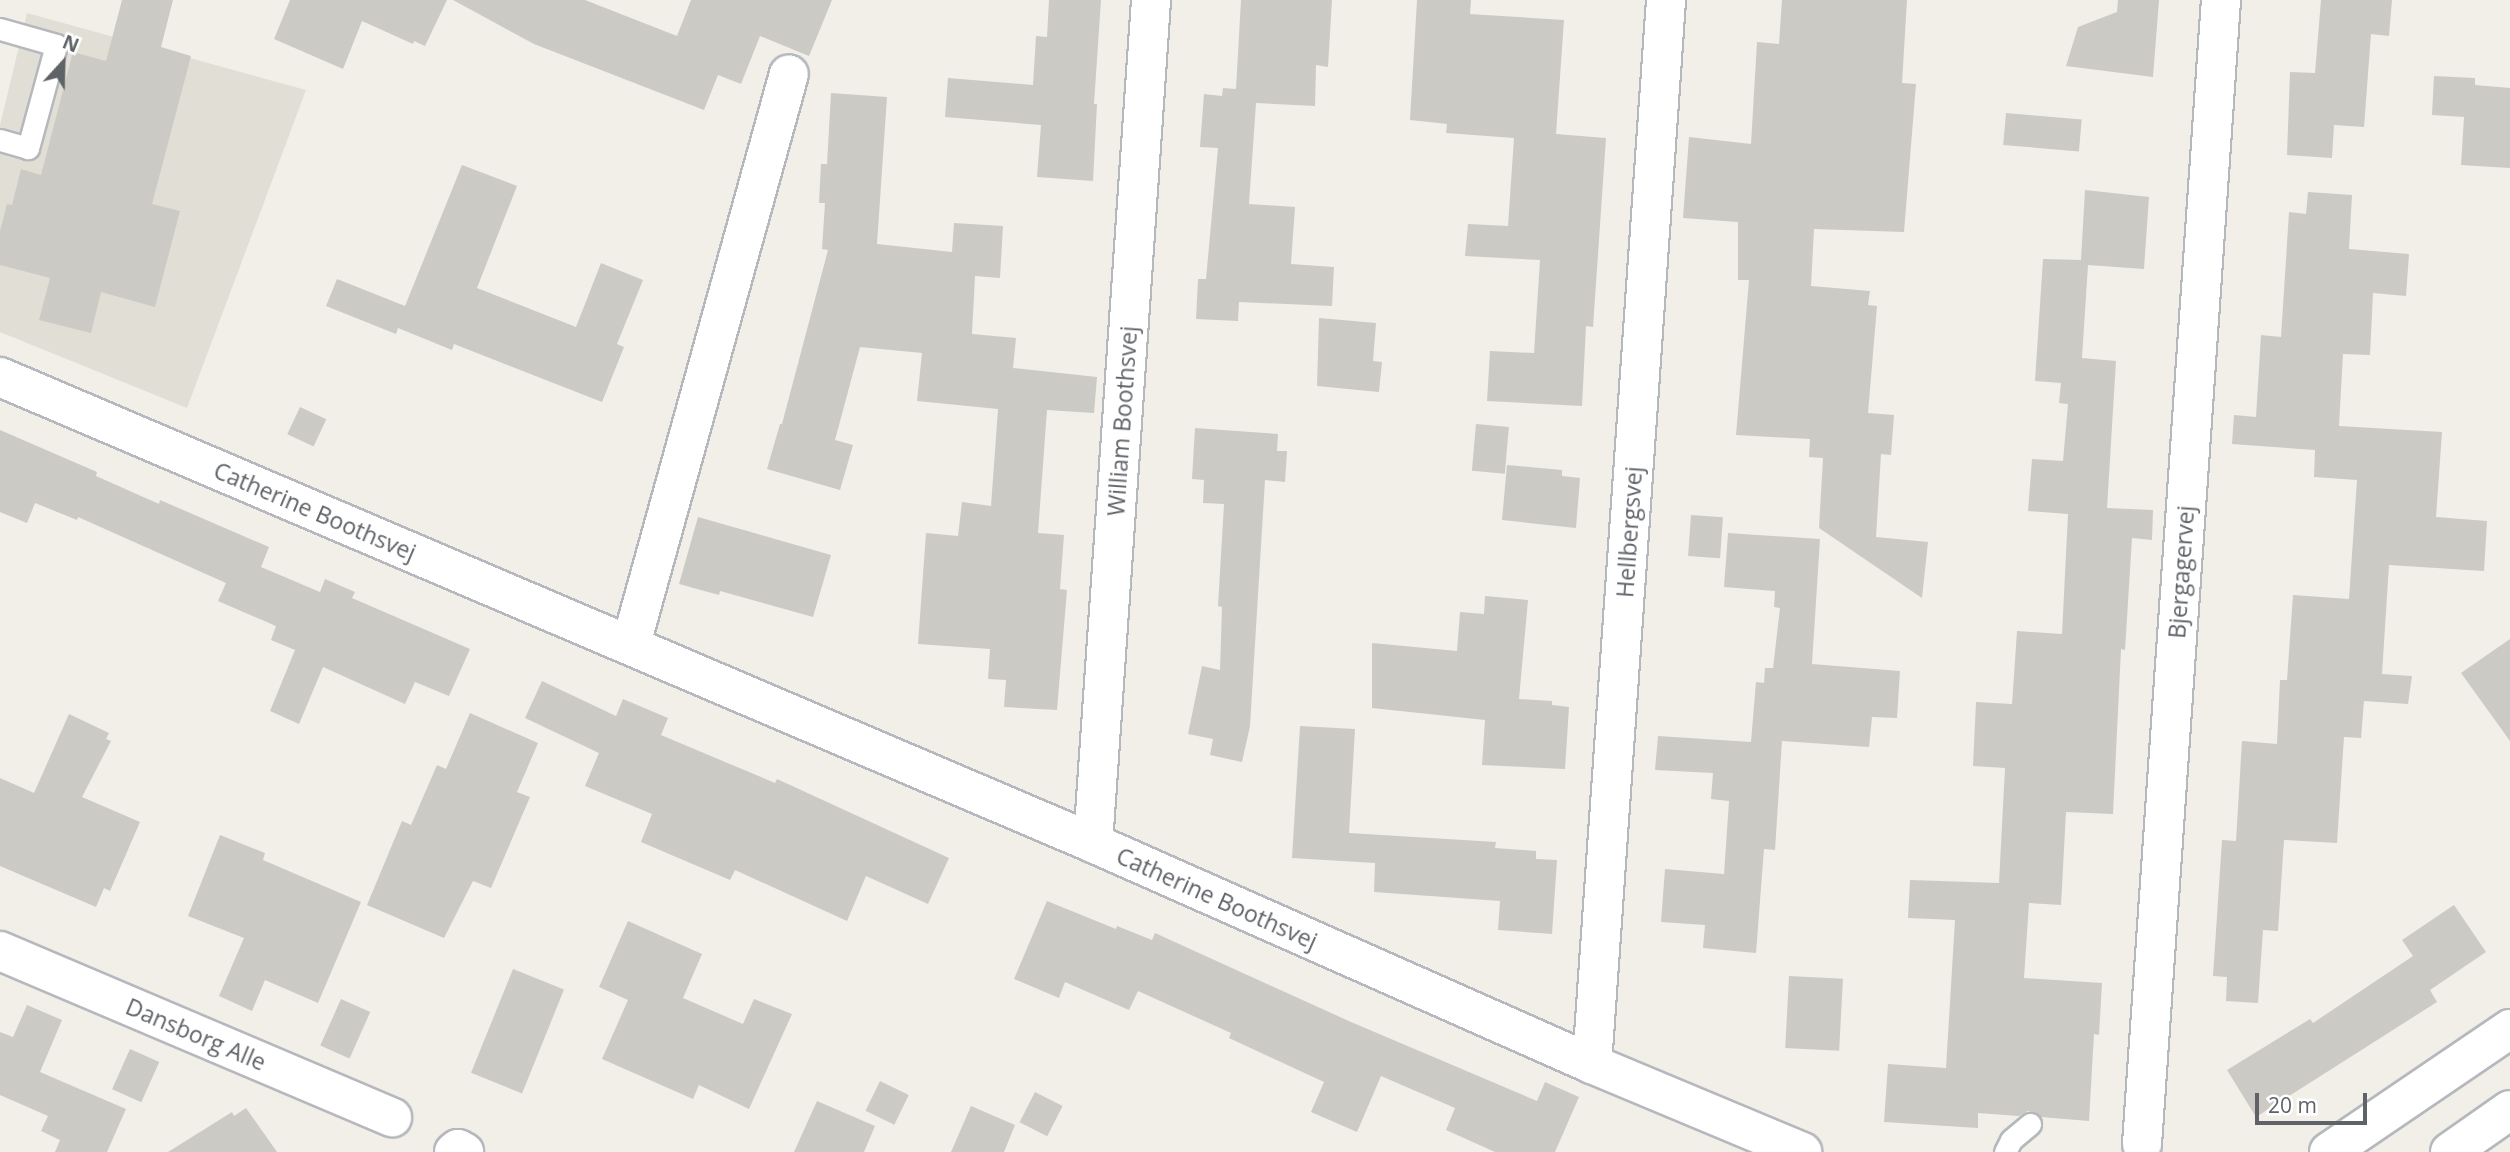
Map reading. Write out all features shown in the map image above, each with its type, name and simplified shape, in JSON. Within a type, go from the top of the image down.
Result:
[{"type":"street","name":"William Boothsvej","points":[[1093,843],[1151,0]]},
{"type":"street","name":"Hellbergsvej","points":[[1592,1064],[1666,0]]},
{"type":"street","name":"Bjergagervej","points":[[2142,1144],[2221,0]]},
{"type":"street","points":[[631,645],[789,74]]},
{"type":"street","name":"Catherine Boothsvej","points":[[0,377],[1093,843],[1592,1064],[1802,1152]]},
{"type":"street","name":"Dansborg Alle","points":[[0,951],[392,1117]]},
{"type":"street","points":[[2329,1152],[2510,1029]]},
{"type":"street","points":[[2450,1152],[2510,1110]]},
{"type":"lane","points":[[0,29],[56,45],[28,148],[0,140]]},
{"type":"lane","points":[[2005,1152],[2011,1140],[2030,1124]]},
{"type":"shaded area","points":[[27,13],[306,90],[187,408],[0,332],[0,125]]},
{"type":"building","points":[[122,0],[173,0],[161,47],[191,56],[152,204],[180,211],[155,307],[101,292],[91,333],[39,320],[50,278],[0,265],[0,231],[7,204],[12,205],[21,169],[41,175],[73,52],[106,61]]},
{"type":"building","points":[[290,0],[447,0],[425,46],[414,41],[413,44],[362,21],[343,69],[274,39]]},
{"type":"building","points":[[453,0],[585,0],[677,36],[691,0],[832,0],[809,56],[760,36],[741,84],[718,75],[704,110],[534,44]]},
{"type":"building","points":[[1049,0],[1101,0],[1094,104],[1097,104],[1093,181],[1037,177],[1041,125],[945,117],[948,78],[1033,85],[1036,36],[1047,37]]},
{"type":"building","points":[[1241,0],[1332,0],[1328,67],[1316,65],[1315,106],[1256,103],[1249,204],[1295,207],[1291,264],[1334,267],[1332,306],[1239,302],[1238,321],[1196,319],[1198,279],[1206,279],[1218,148],[1200,147],[1204,94],[1222,96],[1223,88],[1236,89]]},
{"type":"building","points":[[1417,0],[1471,0],[1470,14],[1564,20],[1556,134],[1606,138],[1593,327],[1586,326],[1582,406],[1487,401],[1490,351],[1534,353],[1540,260],[1465,256],[1468,224],[1508,226],[1514,138],[1446,133],[1447,124],[1410,120]]},
{"type":"building","points":[[1782,0],[1907,0],[1902,83],[1916,84],[1904,232],[1814,229],[1811,286],[1870,291],[1868,305],[1877,306],[1868,413],[1894,415],[1891,455],[1881,454],[1876,537],[1928,542],[1922,598],[1819,528],[1823,458],[1809,457],[1810,439],[1736,435],[1749,280],[1738,280],[1738,222],[1683,218],[1689,137],[1751,144],[1757,42],[1779,44]]},
{"type":"building","points":[[2118,0],[2159,0],[2153,77],[2066,66],[2078,27],[2117,12]]},
{"type":"building","points":[[2321,0],[2392,0],[2389,36],[2371,34],[2364,127],[2334,125],[2332,158],[2287,155],[2290,72],[2315,73]]},
{"type":"building","points":[[2434,76],[2475,78],[2475,85],[2510,88],[2510,168],[2461,165],[2464,117],[2432,115]]},
{"type":"building","points":[[831,93],[887,97],[877,244],[952,252],[954,223],[1003,226],[1000,278],[975,276],[972,334],[1016,338],[1013,368],[1097,377],[1094,413],[1047,410],[1038,533],[1064,535],[1060,589],[1067,590],[1057,710],[1004,707],[1006,680],[988,679],[990,649],[918,644],[926,533],[958,536],[962,502],[991,506],[998,409],[917,401],[922,353],[860,347],[835,440],[853,445],[840,490],[767,469],[782,424],[828,250],[822,249],[825,203],[819,203],[821,164],[827,164]]},
{"type":"building","points":[[2006,113],[2082,120],[2079,152],[2003,145]]},
{"type":"building","points":[[462,165],[517,186],[477,288],[576,327],[601,263],[643,280],[617,344],[624,347],[602,402],[454,344],[452,350],[398,328],[396,334],[326,306],[337,279],[405,306]]},
{"type":"building","points":[[2085,190],[2149,197],[2144,269],[2088,265],[2082,358],[2116,361],[2107,508],[2153,510],[2152,540],[2132,538],[2125,650],[2121,649],[2113,814],[2066,812],[2061,905],[2029,903],[2024,978],[2102,983],[2099,1035],[2094,1034],[2089,1121],[2041,1117],[2028,1111],[2019,1116],[1978,1113],[1978,1128],[1884,1122],[1888,1064],[1946,1068],[1955,920],[1908,918],[1910,880],[1999,883],[2005,768],[1973,766],[1976,702],[2012,704],[2017,631],[2062,634],[2068,514],[2028,511],[2032,459],[2063,461],[2068,404],[2059,403],[2061,383],[2035,381],[2043,259],[2081,260]]},
{"type":"building","points":[[2308,192],[2352,195],[2349,249],[2409,254],[2406,296],[2373,293],[2370,355],[2343,354],[2339,426],[2442,432],[2436,517],[2487,521],[2484,571],[2389,565],[2382,674],[2412,676],[2408,704],[2364,701],[2361,738],[2344,737],[2337,843],[2284,840],[2278,931],[2263,930],[2258,1003],[2226,1001],[2227,977],[2213,976],[2222,840],[2236,841],[2242,741],[2277,744],[2280,680],[2287,680],[2293,595],[2349,599],[2357,480],[2314,477],[2315,450],[2232,444],[2234,415],[2256,417],[2261,335],[2281,337],[2289,212],[2306,214]]},
{"type":"building","points":[[1319,318],[1376,323],[1373,361],[1382,362],[1379,392],[1317,386]]},
{"type":"building","points":[[300,407],[326,419],[314,446],[287,434]]},
{"type":"building","points":[[1476,424],[1509,427],[1505,474],[1472,471]]},
{"type":"building","points":[[1195,428],[1278,434],[1277,451],[1287,451],[1285,482],[1265,480],[1250,726],[1242,762],[1210,755],[1213,739],[1188,734],[1202,666],[1220,670],[1222,607],[1218,606],[1224,504],[1203,503],[1204,480],[1192,479]]},
{"type":"building","points":[[0,430],[97,472],[96,476],[159,504],[160,500],[269,547],[261,567],[320,592],[325,579],[355,592],[352,598],[470,649],[449,696],[415,682],[405,704],[323,667],[299,724],[270,711],[295,650],[271,640],[276,626],[218,601],[226,583],[78,517],[77,520],[35,503],[27,523],[0,512]]},
{"type":"building","points":[[1507,465],[1562,470],[1562,476],[1580,478],[1576,528],[1502,520]]},
{"type":"building","points":[[1691,515],[1723,517],[1720,558],[1688,556]]},
{"type":"building","points":[[698,517],[831,555],[813,617],[720,591],[719,595],[679,584]]},
{"type":"building","points":[[1728,533],[1820,539],[1812,664],[1900,671],[1897,718],[1872,717],[1869,747],[1782,741],[1775,850],[1764,849],[1756,953],[1703,948],[1705,925],[1661,922],[1665,869],[1724,874],[1729,801],[1711,799],[1713,773],[1655,770],[1658,736],[1751,742],[1756,682],[1764,683],[1765,668],[1773,668],[1780,608],[1774,607],[1775,591],[1724,587]]},
{"type":"building","points":[[1485,596],[1528,600],[1519,699],[1552,701],[1552,705],[1569,707],[1565,769],[1482,765],[1485,720],[1372,708],[1372,643],[1457,651],[1460,612],[1484,614]]},
{"type":"building","points":[[2510,639],[2510,741],[2461,673]]},
{"type":"building","points":[[542,681],[616,716],[623,699],[668,718],[661,735],[775,783],[777,779],[949,858],[928,904],[866,876],[847,921],[735,870],[730,880],[641,842],[652,814],[585,786],[599,753],[525,718]]},
{"type":"building","points":[[470,713],[538,743],[517,792],[530,797],[491,888],[473,881],[444,938],[367,905],[402,821],[411,825],[437,765],[446,769]]},
{"type":"building","points":[[69,714],[109,733],[106,739],[111,741],[82,797],[140,822],[110,891],[104,888],[96,907],[0,866],[0,778],[34,793]]},
{"type":"building","points":[[1300,726],[1355,729],[1349,833],[1496,842],[1495,848],[1536,851],[1536,859],[1557,860],[1552,934],[1498,930],[1500,901],[1374,892],[1375,863],[1292,858]]},
{"type":"building","points":[[220,835],[265,853],[263,860],[361,902],[318,1003],[265,980],[252,1011],[219,996],[244,938],[188,916]]},
{"type":"building","points":[[1047,901],[1116,929],[1117,926],[1152,940],[1155,933],[1351,1022],[1537,1101],[1545,1082],[1579,1097],[1555,1152],[1495,1152],[1446,1130],[1455,1108],[1381,1076],[1357,1132],[1311,1112],[1324,1082],[1229,1038],[1231,1033],[1138,991],[1129,1010],[1065,982],[1059,998],[1014,979]]},
{"type":"building","points":[[2454,905],[2486,952],[2430,990],[2437,1002],[2256,1117],[2227,1070],[2310,1019],[2313,1023],[2413,956],[2402,940]]},
{"type":"building","points":[[628,921],[702,954],[683,998],[743,1024],[754,999],[792,1014],[749,1109],[699,1085],[693,1099],[602,1059],[628,1000],[599,987]]},
{"type":"building","points":[[513,969],[564,990],[522,1093],[471,1073]]},
{"type":"building","points":[[1789,976],[1843,979],[1839,1051],[1785,1048]]},
{"type":"building","points":[[341,999],[370,1012],[349,1059],[320,1046]]},
{"type":"building","points":[[27,1005],[62,1020],[40,1072],[126,1109],[107,1152],[55,1152],[60,1140],[41,1131],[48,1116],[0,1095],[0,1032],[13,1037]]},
{"type":"building","points":[[130,1049],[159,1062],[141,1102],[112,1089]]},
{"type":"building","points":[[880,1081],[909,1095],[894,1125],[866,1111]]},
{"type":"building","points":[[1035,1092],[1063,1106],[1047,1136],[1020,1122]]},
{"type":"building","points":[[817,1101],[875,1126],[864,1152],[794,1152]]},
{"type":"building","points":[[971,1106],[1015,1125],[1004,1152],[951,1152]]},
{"type":"building","points":[[246,1108],[277,1152],[168,1152],[232,1112],[234,1116]]}]
